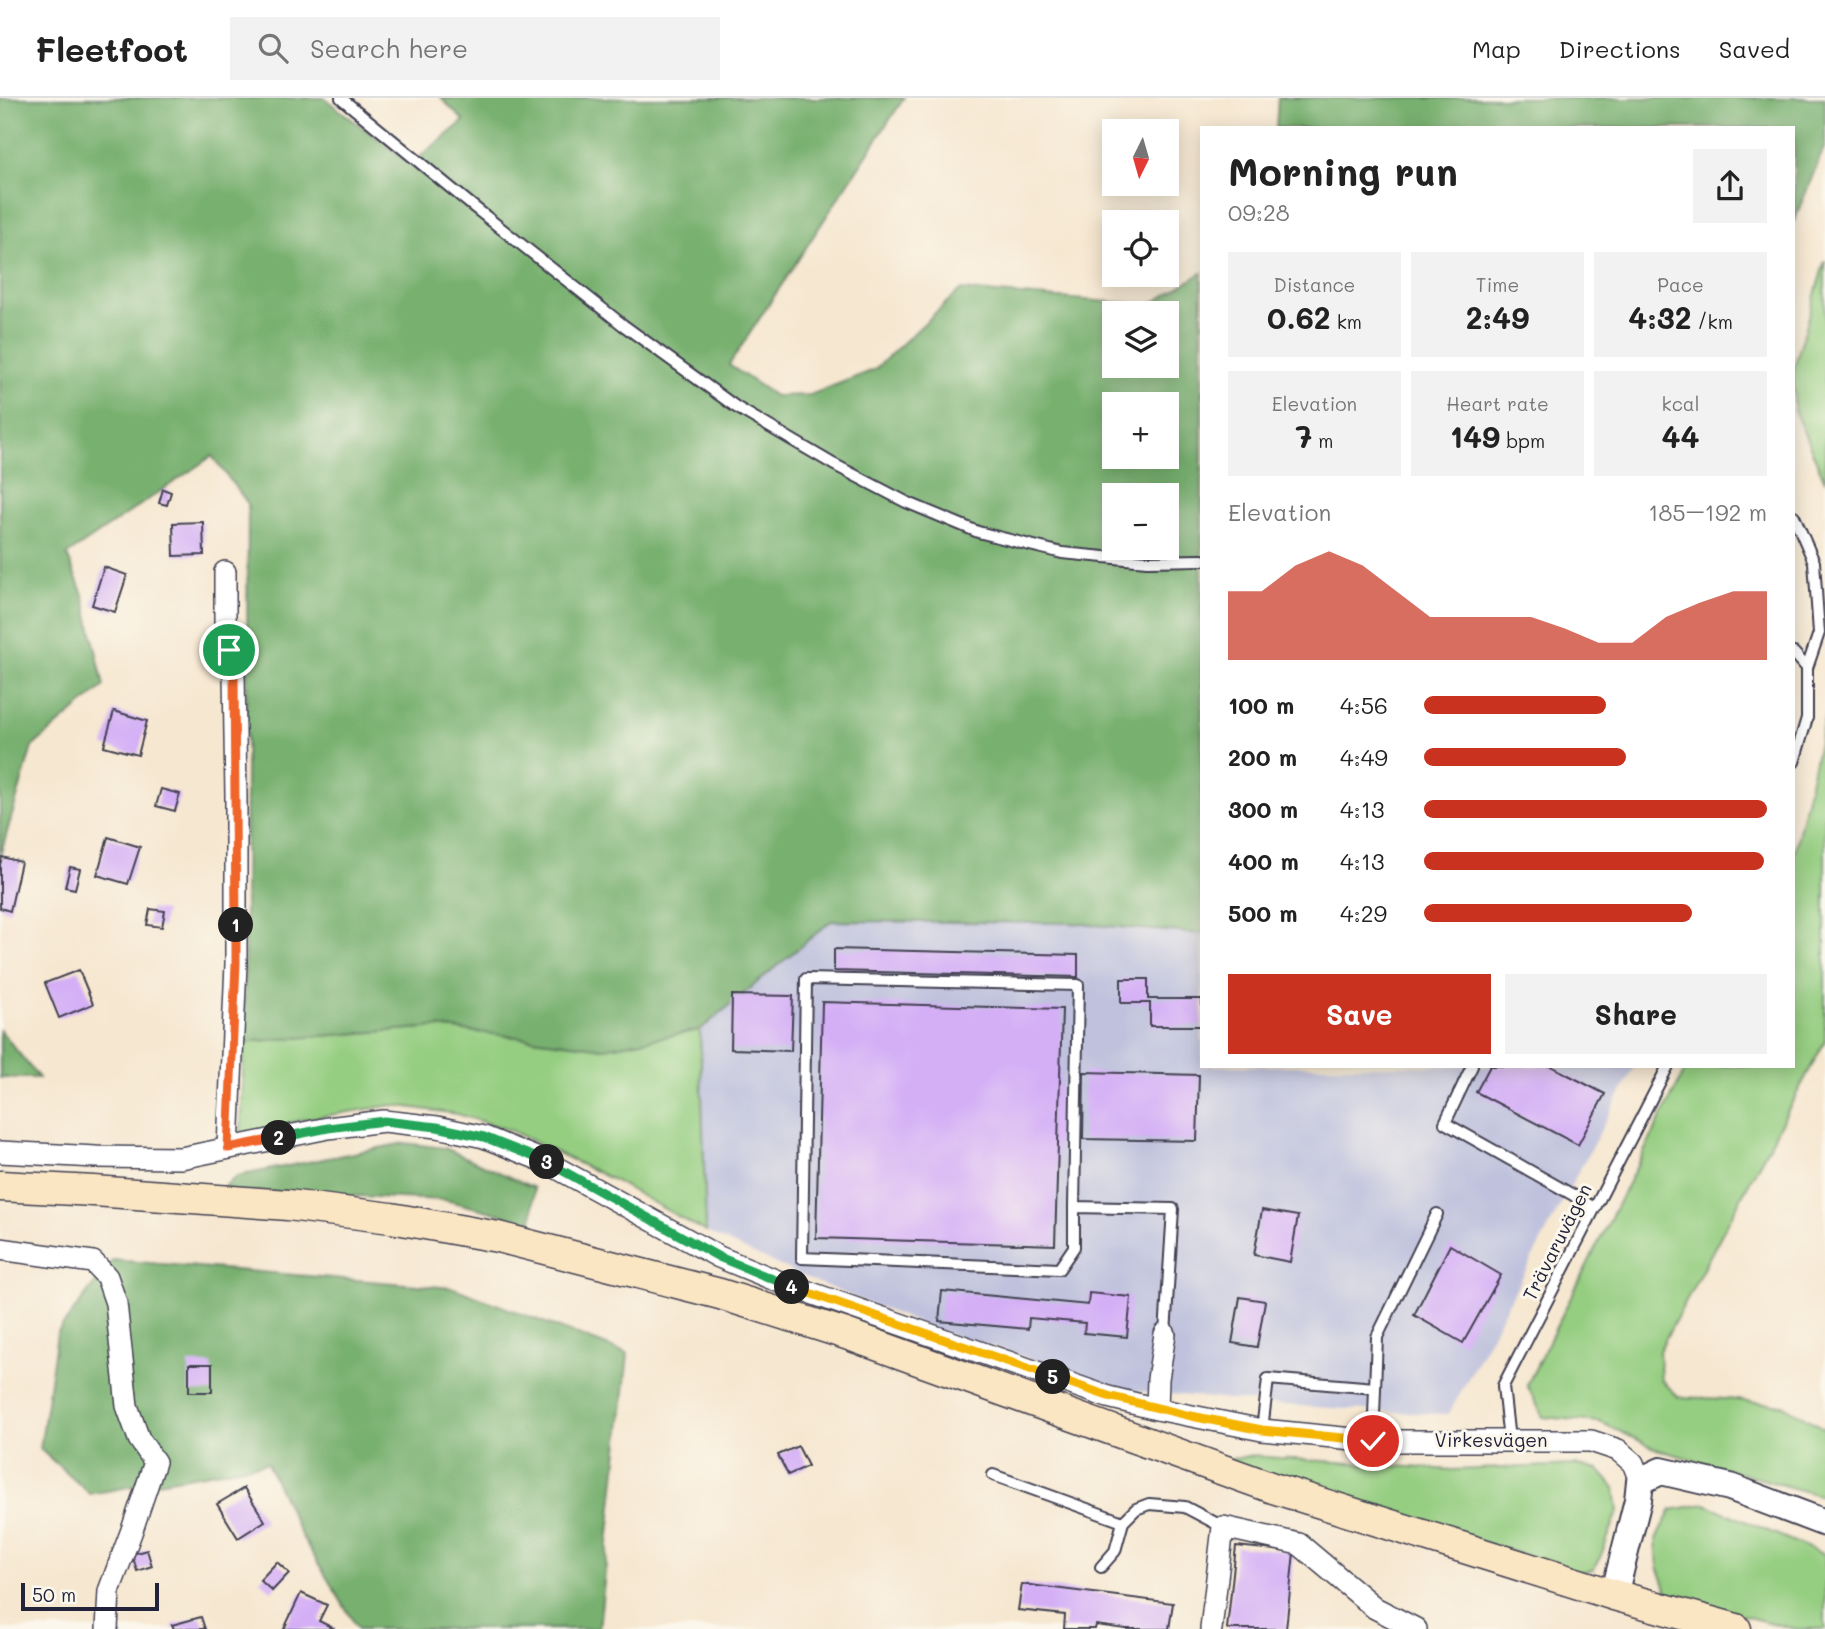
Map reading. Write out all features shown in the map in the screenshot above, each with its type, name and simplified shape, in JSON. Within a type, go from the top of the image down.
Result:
[{"type":"main road","points":[[0,1186],[288,1205],[391,1218],[498,1237],[720,1294],[846,1334],[1273,1488],[1614,1595],[1736,1629]]},
{"type":"street","points":[[225,572],[225,621],[234,674],[236,794],[236,964],[228,1148]]},
{"type":"street","name":"Virkesvägen","points":[[0,1153],[181,1158],[328,1128],[384,1121],[437,1127],[484,1137],[547,1162],[719,1257],[768,1278],[1108,1396],[1157,1409],[1262,1430],[1373,1441],[1591,1441],[1618,1450],[1633,1463],[1640,1481]]},
{"type":"street","points":[[0,1249],[93,1262],[107,1277],[116,1303],[127,1406],[139,1439],[155,1462],[109,1591],[107,1629]]},
{"type":"street","points":[[1157,1409],[1158,1379],[1165,1334]]},
{"type":"street","points":[[1614,1595],[1639,1500],[1640,1481],[1661,1471],[1730,1487],[1825,1523]]},
{"type":"street","points":[[1211,1629],[1223,1527],[1299,1545],[1375,1608],[1416,1629]]},
{"type":"lane","points":[[341,98],[623,325],[736,407],[832,464],[906,502],[978,532],[1062,553],[1147,561],[1200,560]]},
{"type":"lane","points":[[1795,518],[1814,562],[1819,633],[1807,668],[1807,718],[1795,759]]},
{"type":"lane","points":[[1795,654],[1807,668]]},
{"type":"lane","points":[[806,979],[1078,985],[1074,1207],[1074,1247],[1059,1269],[802,1258],[806,979]]},
{"type":"lane","points":[[1471,1068],[1445,1123],[1594,1208]]},
{"type":"lane","name":"Trävaruvägen","points":[[1509,1440],[1503,1385],[1667,1068]]},
{"type":"lane","points":[[1074,1207],[1172,1209],[1165,1334]]},
{"type":"lane","points":[[1373,1441],[1377,1337],[1437,1214]]},
{"type":"lane","points":[[1262,1430],[1268,1379],[1375,1388]]},
{"type":"lane","points":[[993,1475],[1122,1522]]},
{"type":"lane","points":[[1101,1567],[1115,1550],[1122,1522],[1136,1509],[1149,1504],[1185,1507],[1223,1527]]},
{"type":"shaded area","points":[[831,921],[1069,923],[1200,934],[1200,1068],[1634,1068],[1449,1414],[1410,1413],[1284,1405],[1117,1389],[933,1329],[809,1279],[706,1232],[700,1030]]},
{"type":"green space","points":[[0,98],[324,98],[411,164],[464,121],[441,98],[904,98],[729,365],[775,396],[810,395],[874,370],[960,290],[1102,301],[1102,378],[1179,378],[1179,301],[1156,301],[1200,274],[1200,934],[1069,923],[831,921],[700,1030],[604,1048],[437,1027],[244,1042],[248,504],[212,456],[67,555],[84,597],[104,686],[32,747],[0,856]]},
{"type":"green space","points":[[1278,98],[1825,98],[1825,145],[1795,220],[1795,126],[1276,126]]},
{"type":"green space","points":[[1825,260],[1825,481],[1795,412],[1795,365]]},
{"type":"green space","points":[[1825,716],[1825,1041],[1659,1351],[1661,1379],[1678,1397],[1783,1405],[1825,1429],[1825,1497],[1659,1450],[1600,1422],[1543,1417],[1527,1385],[1686,1068],[1795,1068],[1795,850]]},
{"type":"green space","points":[[437,1027],[604,1048],[700,1030],[706,1232],[611,1179],[512,1131],[457,1114],[393,1105],[305,1119],[241,1135],[244,1042]]},
{"type":"green space","points":[[0,1030],[39,1078],[0,1078]]},
{"type":"green space","points":[[404,1143],[445,1148],[534,1188],[532,1222],[445,1200],[220,1190],[237,1176]]},
{"type":"green space","points":[[113,1260],[454,1288],[628,1354],[599,1629],[358,1629],[301,1535],[267,1463],[90,1494],[40,1449],[57,1333]]},
{"type":"green space","points":[[1251,1456],[1453,1470],[1576,1465],[1599,1470],[1615,1488],[1618,1512],[1593,1570],[1577,1572],[1220,1461]]},
{"type":"green space","points":[[1705,1504],[1825,1555],[1825,1629],[1795,1629],[1669,1597],[1658,1566],[1656,1539],[1671,1510]]},
{"type":"building","points":[[163,489],[171,492],[167,505],[159,503]]},
{"type":"building","points":[[203,522],[204,555],[174,556],[173,523]]},
{"type":"building","points":[[104,567],[127,575],[115,612],[92,605]]},
{"type":"building","points":[[114,711],[147,721],[138,755],[104,746]]},
{"type":"building","points":[[161,789],[180,794],[175,811],[156,806]]},
{"type":"building","points":[[108,837],[140,847],[128,884],[97,875]]},
{"type":"building","points":[[2,857],[21,862],[10,911],[0,908]]},
{"type":"building","points":[[70,867],[80,869],[75,889],[65,887]]},
{"type":"building","points":[[150,909],[165,911],[162,927],[147,925]]},
{"type":"building","points":[[834,949],[1078,955],[1078,977],[834,971]]},
{"type":"building","points":[[79,970],[93,1004],[59,1018],[45,983]]},
{"type":"building","points":[[1121,979],[1148,979],[1148,999],[1200,999],[1200,1026],[1150,1026],[1150,1003],[1121,1003]]},
{"type":"building","points":[[732,995],[793,996],[791,1051],[731,1049]]},
{"type":"building","points":[[822,1002],[1062,1009],[1055,1245],[816,1238]]},
{"type":"building","points":[[1489,1068],[1555,1068],[1605,1094],[1578,1145],[1476,1092]]},
{"type":"building","points":[[1084,1072],[1199,1075],[1197,1141],[1083,1139]]},
{"type":"building","points":[[1262,1210],[1298,1216],[1290,1262],[1254,1255]]},
{"type":"building","points":[[1450,1245],[1501,1275],[1463,1343],[1414,1315]]},
{"type":"building","points":[[942,1291],[1088,1305],[1089,1293],[1131,1297],[1127,1337],[1084,1333],[1085,1323],[1029,1318],[1028,1329],[939,1321]]},
{"type":"building","points":[[1240,1297],[1265,1301],[1257,1347],[1232,1343]]},
{"type":"building","points":[[189,1364],[212,1364],[212,1392],[189,1392]]},
{"type":"building","points":[[798,1446],[808,1466],[788,1475],[778,1455]]},
{"type":"building","points":[[244,1488],[265,1521],[238,1538],[217,1504]]},
{"type":"building","points":[[1236,1546],[1294,1552],[1286,1629],[1227,1629]]},
{"type":"building","points":[[147,1550],[152,1566],[137,1571],[132,1554]]},
{"type":"building","points":[[277,1562],[289,1573],[272,1591],[260,1580]]},
{"type":"building","points":[[1022,1584],[1173,1603],[1169,1629],[1126,1629],[1096,1625],[1095,1629],[1064,1629],[1065,1615],[1018,1610]]},
{"type":"building","points":[[301,1593],[327,1605],[319,1621],[335,1629],[284,1629]]},
{"type":"building","points":[[201,1617],[205,1629],[174,1629],[172,1625]]},
{"type":"route","points":[[229,650],[234,674],[236,964],[228,1148],[328,1128],[384,1121],[437,1127],[484,1137],[547,1162],[719,1257],[780,1282],[1108,1396],[1157,1409],[1262,1430],[1373,1441]]}]
